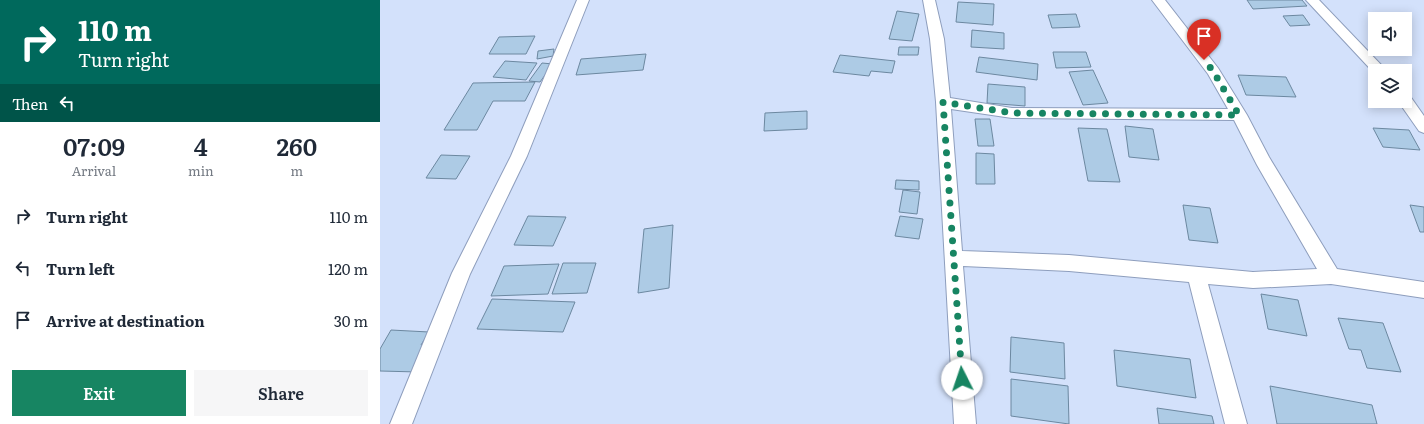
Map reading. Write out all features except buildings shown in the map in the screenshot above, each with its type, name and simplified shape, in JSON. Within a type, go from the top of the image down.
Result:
[{"type":"street","points":[[401,424],[461,273],[519,156],[583,0]]},
{"type":"street","points":[[929,0],[937,39],[943,102],[965,424]]},
{"type":"street","points":[[1158,0],[1213,71],[1239,115],[1263,161],[1331,276]]},
{"type":"street","points":[[1312,0],[1373,64]]},
{"type":"street","points":[[943,102],[1012,113],[1239,115]]},
{"type":"street","points":[[1411,108],[1424,127]]},
{"type":"street","points":[[954,258],[1069,263],[1253,280],[1331,276],[1424,290]]},
{"type":"street","points":[[1196,274],[1236,424]]},
{"type":"route","points":[[962,379],[943,102],[1012,113],[1239,115],[1213,71],[1204,60]]}]
